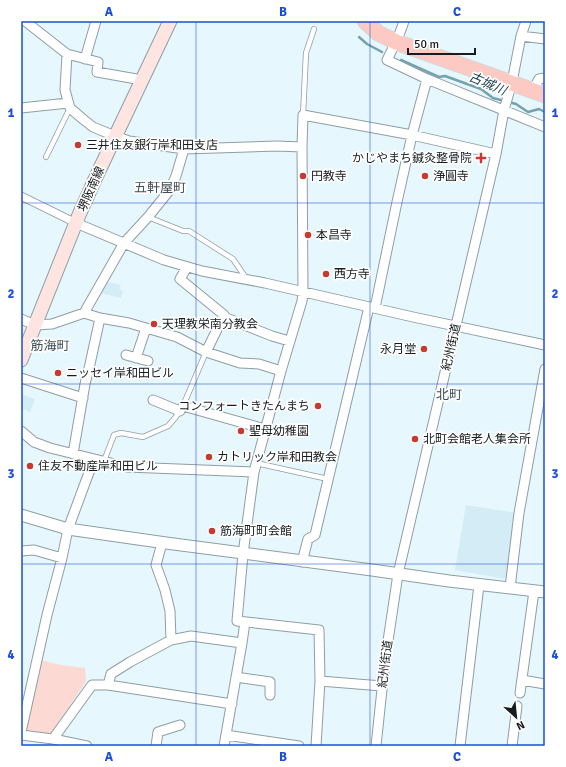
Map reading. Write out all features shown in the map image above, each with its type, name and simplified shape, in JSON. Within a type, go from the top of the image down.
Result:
[{"type":"main road","name":"堺阪南線","points":[[21,360],[96,177],[170,21]]},
{"type":"main road","points":[[365,21],[378,33],[396,42],[539,92]]},
{"type":"street","points":[[25,21],[68,54],[98,62],[98,72],[142,80]]},
{"type":"street","points":[[85,59],[96,21]]},
{"type":"street","points":[[404,21],[402,29],[387,60],[427,79],[506,104],[545,127]]},
{"type":"street","name":"紀州街道","points":[[376,746],[385,661],[398,574],[496,154],[521,36],[526,21]]},
{"type":"street","points":[[521,36],[545,38]]},
{"type":"street","points":[[68,54],[65,90],[69,105],[84,120],[94,127],[115,136],[129,141],[184,149],[277,146],[302,147]]},
{"type":"street","points":[[539,92],[539,80],[545,78]]},
{"type":"street","points":[[302,562],[308,539],[316,536],[328,479],[372,307],[412,135],[427,79]]},
{"type":"street","points":[[21,108],[69,105]]},
{"type":"street","points":[[316,746],[320,681],[319,630],[237,621],[243,554],[255,468],[289,341],[302,301],[303,115],[412,135],[496,154]]},
{"type":"street","points":[[84,314],[124,243],[148,217],[169,190],[176,176],[184,149]]},
{"type":"street","points":[[21,196],[76,223],[164,260],[202,272],[247,280],[545,345]]},
{"type":"street","points":[[187,267],[180,279],[224,315],[224,317],[289,341]]},
{"type":"street","points":[[21,319],[35,324],[52,324],[84,314],[129,323],[177,337],[206,352],[240,363],[259,364],[281,371]]},
{"type":"street","points":[[206,352],[224,317]]},
{"type":"street","points":[[73,454],[85,384],[100,318]]},
{"type":"street","points":[[136,358],[146,328]]},
{"type":"street","points":[[126,355],[148,362]]},
{"type":"street","points":[[510,588],[519,513],[545,369]]},
{"type":"street","points":[[21,378],[83,398]]},
{"type":"street","points":[[153,400],[265,429]]},
{"type":"street","points":[[21,431],[34,442],[50,448],[127,467],[255,468]]},
{"type":"street","points":[[21,732],[68,529],[94,459]]},
{"type":"street","points":[[21,515],[68,529],[162,543],[449,582],[539,592],[520,693]]},
{"type":"street","points":[[162,543],[156,565],[170,611],[171,640]]},
{"type":"street","points":[[21,551],[34,550],[62,558]]},
{"type":"street","points":[[460,746],[479,585]]},
{"type":"street","points":[[224,746],[245,622]]},
{"type":"street","points":[[108,685],[111,674],[171,640],[191,636],[242,643]]},
{"type":"street","points":[[236,677],[270,682],[270,696]]},
{"type":"street","points":[[522,680],[545,684]]},
{"type":"street","points":[[320,681],[382,686]]},
{"type":"street","points":[[53,739],[92,685],[108,685],[232,704]]},
{"type":"street","points":[[512,746],[517,706]]},
{"type":"street","points":[[156,746],[158,732],[180,725]]},
{"type":"street","points":[[21,735],[36,742],[53,739],[87,746]]},
{"type":"street","points":[[226,736],[275,744],[299,746]]},
{"type":"lane","points":[[303,115],[304,68],[306,53],[314,29]]},
{"type":"lane","points":[[46,157],[69,105]]},
{"type":"lane","points":[[148,217],[183,231],[189,231],[233,259],[247,280]]},
{"type":"lane","points":[[104,461],[114,436],[121,433],[143,437],[168,426],[181,408],[206,352]]},
{"type":"lane","points":[[255,468],[328,479]]},
{"type":"shaded area","points":[[104,281],[121,285],[119,289],[123,291],[121,298],[100,293]]},
{"type":"shaded area","points":[[21,394],[35,399],[30,412],[21,408]]},
{"type":"shaded area","points":[[466,505],[517,513],[506,579],[455,570]]},
{"type":"shaded area","points":[[40,660],[61,665],[85,668],[86,681],[52,734],[24,731]]},
{"type":"waterway","name":"古城川","points":[[359,37],[367,44],[382,52]]},
{"type":"waterway","name":"古城川","points":[[401,60],[439,77],[445,76],[481,89],[493,98],[516,104],[528,112],[539,109],[545,112]]},
{"type":"place","name":"三井住友銀行岸和田支店","points":[[78,145]]},
{"type":"place","name":"かじやまち鍼灸整骨院","points":[[481,158]]},
{"type":"place","name":"円教寺","points":[[303,176]]},
{"type":"place","name":"浄圓寺","points":[[425,176]]},
{"type":"place","name":"本昌寺","points":[[308,235]]},
{"type":"place","name":"西方寺","points":[[326,274]]},
{"type":"place","name":"天理教栄南分教会","points":[[154,324]]},
{"type":"place","name":"永月堂","points":[[424,349]]},
{"type":"place","name":"ニッセイ岸和田ビル","points":[[58,373]]},
{"type":"place","name":"コンフォートきたんまち","points":[[318,406]]},
{"type":"place","name":"聖母幼稚園","points":[[241,431]]},
{"type":"place","name":"北町会館老人集会所","points":[[415,439]]},
{"type":"place","name":"カトリック岸和田教会","points":[[209,457]]},
{"type":"place","name":"住友不動産岸和田ビル","points":[[30,466]]},
{"type":"place","name":"筋海町町会館","points":[[212,531]]},
{"type":"district","name":"五軒屋町","points":[[160,187]]},
{"type":"district","name":"筋海町","points":[[50,345]]},
{"type":"district","name":"北町","points":[[449,394]]}]
